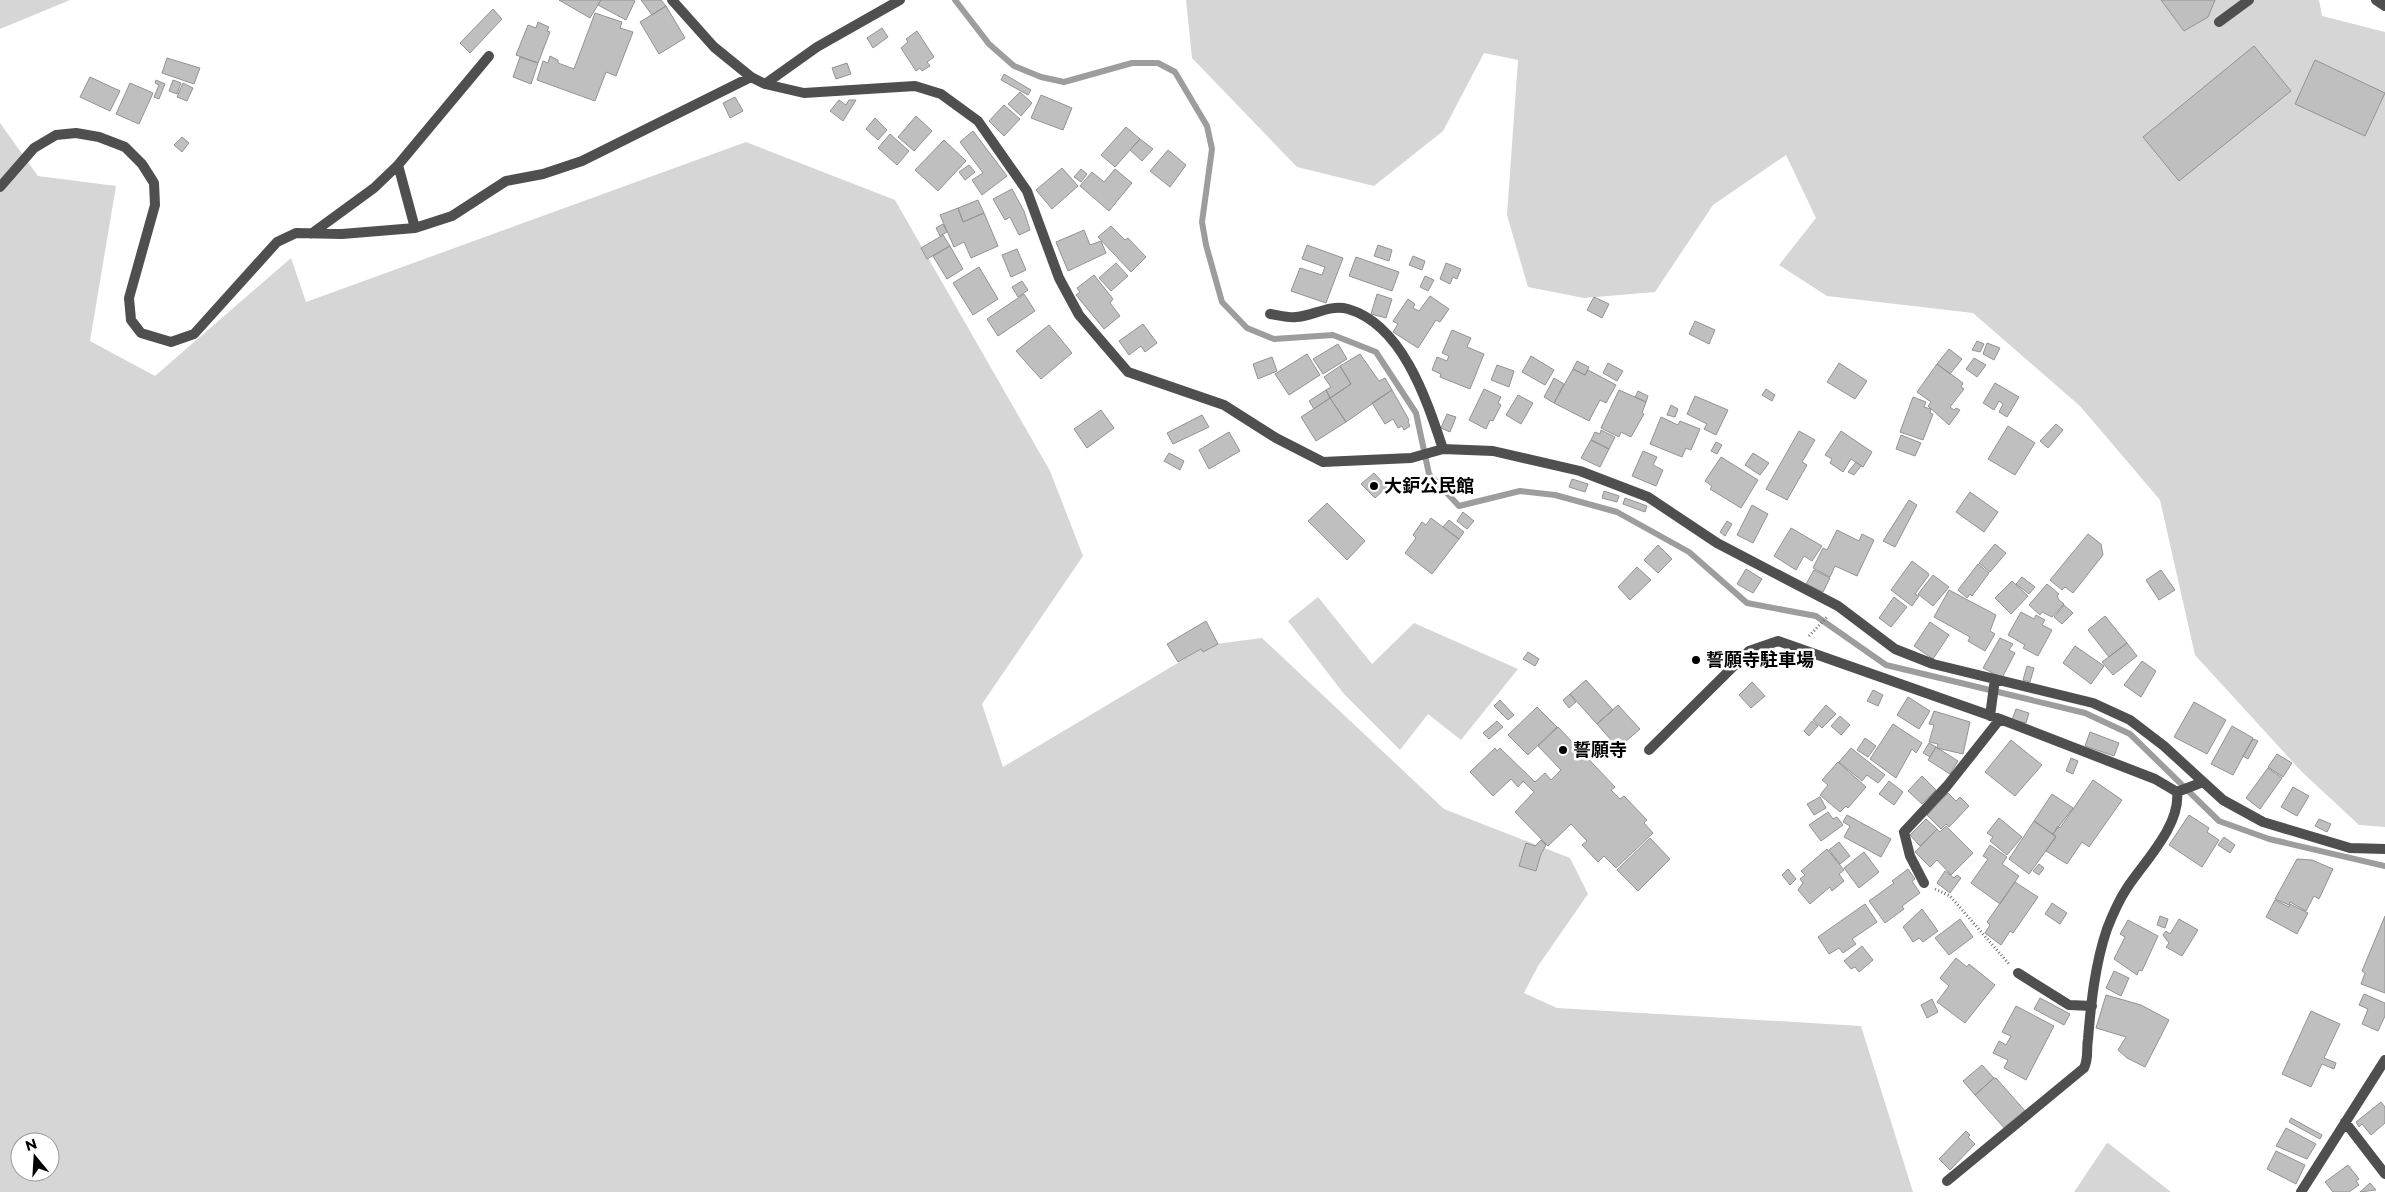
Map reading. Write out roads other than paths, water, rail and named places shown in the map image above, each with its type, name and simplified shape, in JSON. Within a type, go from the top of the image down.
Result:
[{"type":"street","points":[[672,0],[714,47],[751,78],[765,84],[804,93],[915,86],[941,94],[978,121],[1027,191],[1059,278],[1078,315],[1128,372],[1224,405],[1276,438],[1323,462],[1412,458],[1444,449],[1492,451],[1580,471],[1648,498],[1717,543],[1838,606],[1894,649],[1933,664],[2093,703],[2130,720],[2164,746],[2222,800],[2263,822],[2350,848],[2385,849]]},
{"type":"street","points":[[765,84],[817,47],[900,0]]},
{"type":"street","points":[[2219,22],[2250,0]]},
{"type":"street","points":[[2376,0],[2385,6]]},
{"type":"street","points":[[311,234],[374,188],[398,165],[489,56]]},
{"type":"street","points":[[0,188],[34,148],[56,136],[76,133],[99,137],[125,147],[142,164],[154,183],[155,205],[129,298],[131,320],[141,333],[171,342],[194,334],[277,242],[296,233],[342,234],[415,228],[452,216],[506,181],[543,174],[582,161],[751,78]]},
{"type":"street","points":[[398,165],[415,228]]},
{"type":"street","points":[[1270,314],[1296,317],[1321,309],[1348,309],[1381,326],[1416,377],[1444,449]]},
{"type":"street","points":[[1649,750],[1749,651],[1778,641],[1995,717],[2155,778],[2177,792]]},
{"type":"street","points":[[1924,883],[1910,856],[1904,832],[1947,786],[1995,717],[1995,679]]},
{"type":"street","points":[[2177,792],[2203,782]]},
{"type":"street","points":[[1947,1181],[2084,1068],[2088,1060],[2087,1041],[2095,980],[2107,929],[2126,889],[2157,848],[2176,813],[2177,792]]},
{"type":"street","points":[[2018,973],[2069,1005],[2092,1006]]},
{"type":"street","points":[[2301,1192],[2385,1060]]},
{"type":"street","points":[[2345,1122],[2385,1174]]},
{"type":"waterway","points":[[955,0],[989,44],[1014,66],[1041,77],[1064,82],[1132,63],[1158,63],[1175,72],[1207,126],[1212,149],[1202,222],[1206,245],[1222,302],[1247,328],[1274,339],[1333,335],[1376,352],[1416,413],[1429,474],[1459,506],[1520,491],[1555,495],[1617,512],[1689,552],[1747,603],[1816,616],[1886,665],[2085,713],[2130,734],[2219,821],[2269,839],[2385,866]]},
{"type":"place","name":"大鈩公民館","points":[[1374,486]]},
{"type":"place","name":"誓願寺駐車場","points":[[1696,660]]},
{"type":"place","name":"誓願寺","points":[[1563,750]]}]
